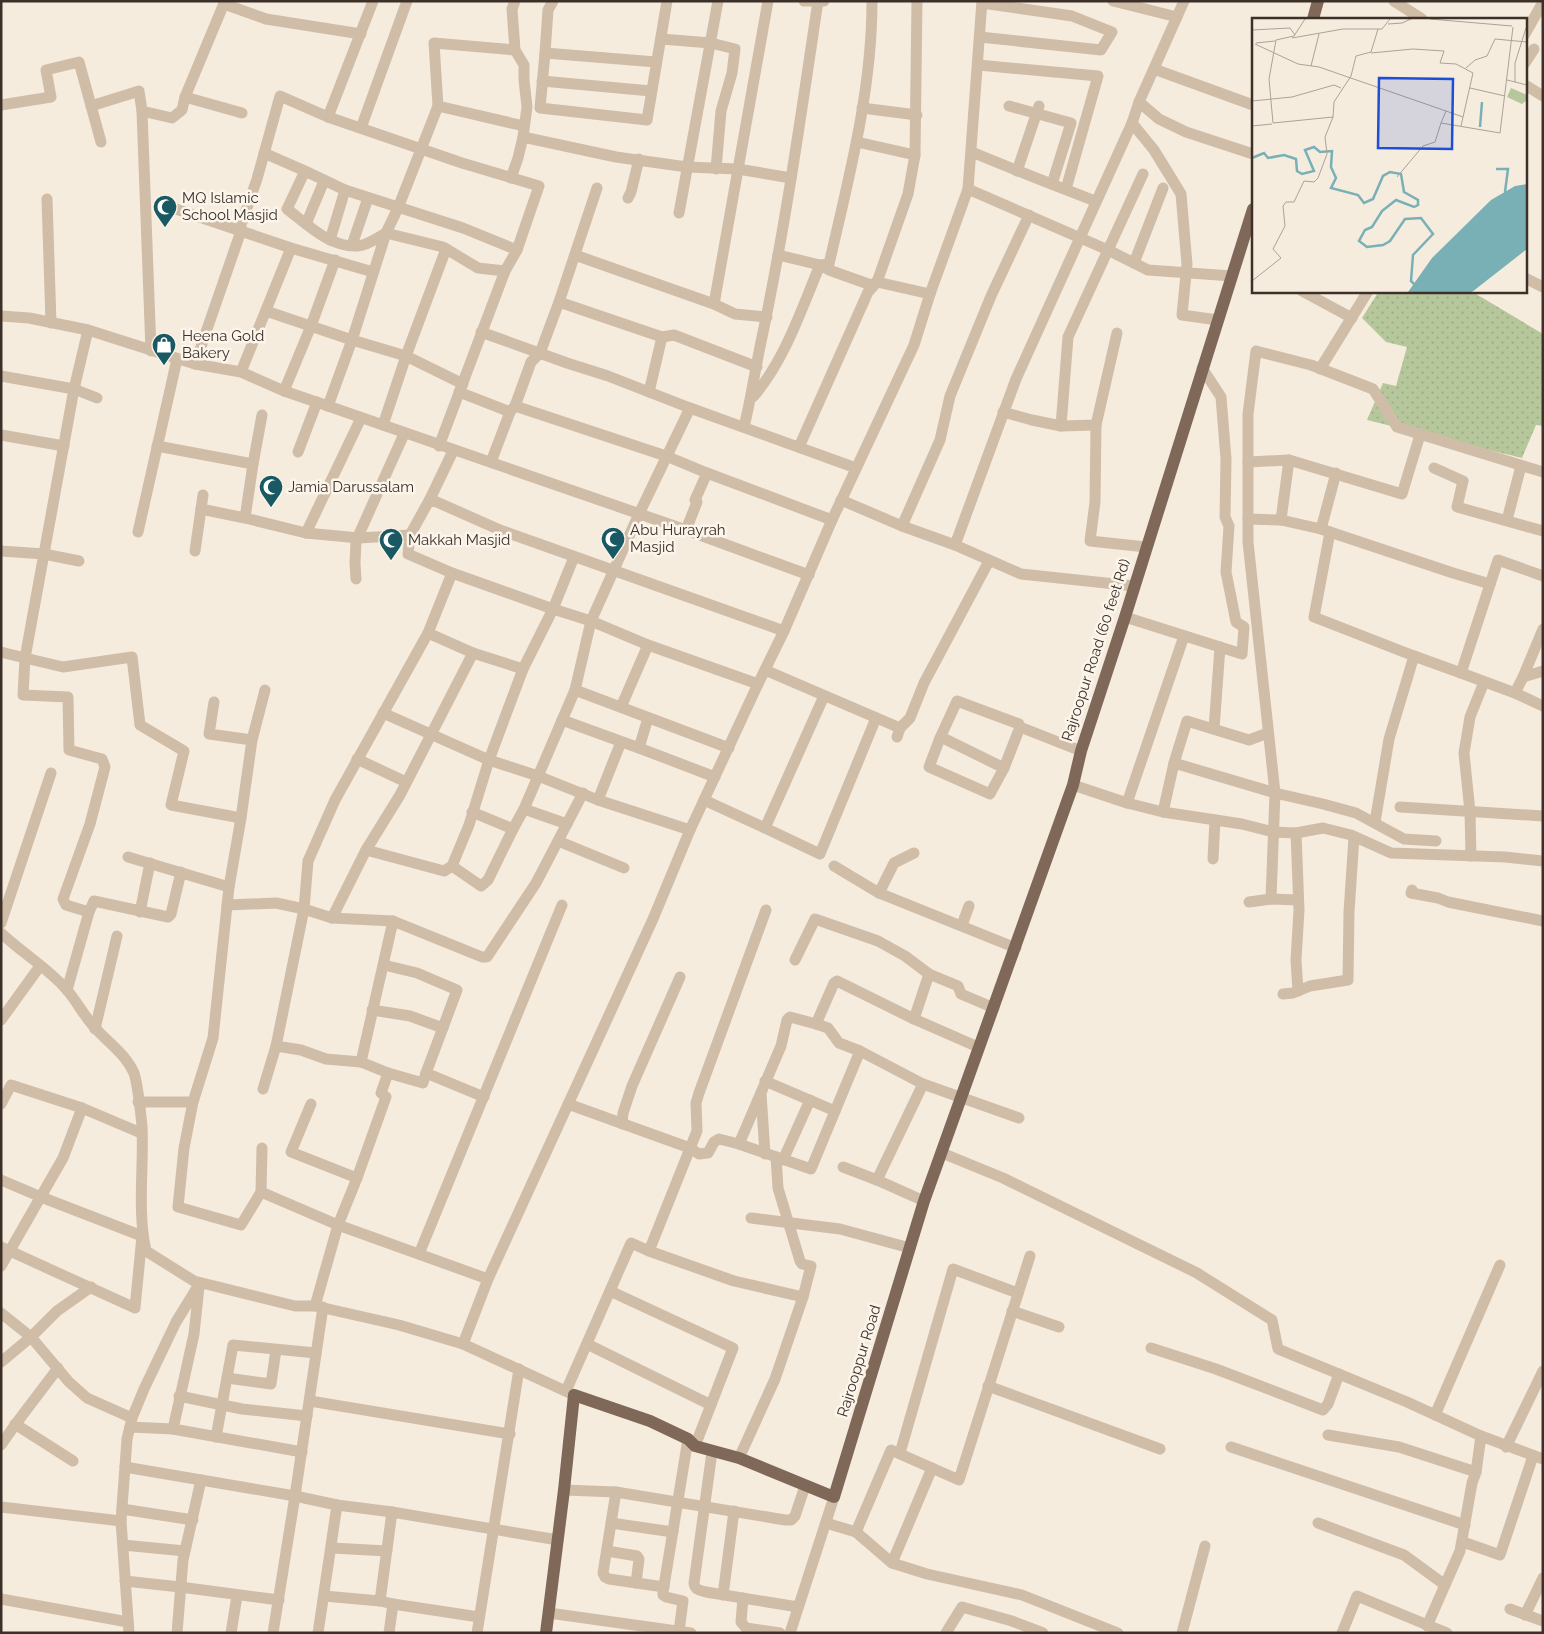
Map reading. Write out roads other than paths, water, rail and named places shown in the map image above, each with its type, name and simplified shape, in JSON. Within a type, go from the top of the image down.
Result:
[{"type":"main road","points":[[1313,18],[1318,1]]},
{"type":"main road","name":"Rajroopur Road (60 feet Rd)","points":[[960,1098],[1016,948],[1073,785],[1081,751],[1252,212]]},
{"type":"main road","name":"Rajrooppur Road","points":[[834,1497],[924,1201],[960,1098]]},
{"type":"main road","points":[[546,1633],[564,1490],[570,1393],[650,1421],[712,1452],[739,1458],[834,1497]]},
{"type":"street","points":[[328,117],[373,1]]},
{"type":"street","points":[[361,128],[407,1]]},
{"type":"street","points":[[511,178],[518,158],[526,107],[524,65],[515,50],[512,9],[515,1]]},
{"type":"street","points":[[553,1],[548,10],[540,108],[647,120],[667,1]]},
{"type":"street","points":[[679,213],[718,1]]},
{"type":"street","points":[[714,304],[768,1]]},
{"type":"street","points":[[804,1],[826,1]]},
{"type":"street","points":[[820,265],[829,264],[857,142],[871,44],[872,1]]},
{"type":"street","points":[[799,447],[868,292],[877,282],[908,194],[915,155],[917,115],[916,1]]},
{"type":"street","points":[[1113,1],[1177,17]]},
{"type":"street","points":[[955,545],[1016,379],[1095,201],[1132,123],[1138,102],[1184,1]]},
{"type":"street","points":[[1394,1],[1420,18]]},
{"type":"street","points":[[744,427],[752,399],[778,254],[818,2]]},
{"type":"street","points":[[463,1344],[488,1279],[653,919],[690,830],[784,631],[841,500],[914,345],[968,188],[982,2],[1072,16],[1112,32],[1101,50],[980,37]]},
{"type":"street","points":[[1526,32],[1543,2]]},
{"type":"street","points":[[142,111],[172,118],[182,110],[185,97],[225,3],[266,19],[361,34]]},
{"type":"street","points":[[661,40],[711,42],[735,49],[732,73],[721,112],[716,169]]},
{"type":"street","points":[[298,452],[323,404],[352,340],[386,233],[398,208],[438,106],[434,42],[515,50]]},
{"type":"street","points":[[1526,61],[1534,49]]},
{"type":"street","points":[[545,53],[656,62]]},
{"type":"street","points":[[1,105],[51,97],[46,70],[79,62],[102,142]]},
{"type":"street","points":[[978,65],[1098,76],[1066,189]]},
{"type":"street","points":[[1154,69],[1252,105]]},
{"type":"street","points":[[542,81],[651,91]]},
{"type":"street","points":[[1526,86],[1543,96]]},
{"type":"street","points":[[91,106],[139,91],[142,111],[151,351]]},
{"type":"street","points":[[195,364],[241,231],[241,225],[280,96],[328,117],[539,186],[517,250],[505,271],[439,446]]},
{"type":"street","points":[[185,97],[242,113]]},
{"type":"street","points":[[1138,102],[1159,119],[1186,132],[1252,154]]},
{"type":"street","points":[[438,106],[616,157],[687,167],[738,169],[791,178]]},
{"type":"street","points":[[1009,106],[1038,110],[1071,123],[1052,184]]},
{"type":"street","points":[[862,108],[917,115]]},
{"type":"street","points":[[1017,171],[1038,110]]},
{"type":"street","points":[[1132,123],[1154,150],[1182,194],[1187,264],[1182,315],[1218,320]]},
{"type":"street","points":[[857,142],[915,155]]},
{"type":"street","points":[[972,152],[1095,201]]},
{"type":"street","points":[[264,153],[345,190],[463,228],[517,250]]},
{"type":"street","points":[[628,198],[638,159]]},
{"type":"street","points":[[305,171],[287,209],[330,240],[357,246],[372,241],[386,233],[446,249],[478,268],[505,271]]},
{"type":"street","points":[[1061,426],[1068,337],[1143,174]]},
{"type":"street","points":[[306,224],[324,181]]},
{"type":"street","points":[[490,462],[531,362],[540,353],[597,188]]},
{"type":"street","points":[[968,188],[1108,250],[1148,270],[1232,276]]},
{"type":"street","points":[[1134,263],[1163,188]]},
{"type":"street","points":[[330,240],[345,190]]},
{"type":"street","points":[[352,245],[368,198]]},
{"type":"street","points":[[47,199],[51,323]]},
{"type":"street","points":[[167,206],[291,248],[373,272]]},
{"type":"street","points":[[902,526],[940,440],[950,396],[991,296],[1029,216]]},
{"type":"street","points":[[241,372],[291,248]]},
{"type":"street","points":[[383,425],[406,356],[446,249]]},
{"type":"street","points":[[778,254],[820,265],[871,286],[877,282],[930,294]]},
{"type":"street","points":[[575,255],[714,304],[735,314],[767,317]]},
{"type":"street","points":[[284,391],[311,326],[335,260]]},
{"type":"street","points":[[752,399],[782,354],[820,265]]},
{"type":"street","points":[[1526,278],[1543,287]]},
{"type":"street","points":[[1304,292],[1352,318]]},
{"type":"street","points":[[1320,369],[1367,292]]},
{"type":"street","points":[[559,302],[662,337],[674,336],[757,368]]},
{"type":"street","points":[[266,311],[406,356],[461,388],[513,409],[666,456],[707,474],[832,520]]},
{"type":"street","points":[[1,316],[29,318],[88,330],[195,364],[241,372],[284,391],[404,434],[686,530],[809,575]]},
{"type":"street","points":[[88,330],[74,389],[25,658],[23,695],[68,697],[69,750],[102,759],[106,767],[90,824],[63,899],[66,905],[89,912]]},
{"type":"street","points":[[481,332],[608,376],[856,468]]},
{"type":"street","points":[[1117,333],[1096,426],[1094,502],[1090,541],[1146,547]]},
{"type":"street","points":[[649,392],[662,337]]},
{"type":"street","points":[[1271,899],[1275,793],[1248,542],[1248,414],[1256,352],[1320,369],[1372,388],[1397,427],[1543,472]]},
{"type":"street","points":[[138,532],[177,359]]},
{"type":"street","points":[[1125,617],[1242,654],[1244,627],[1236,622],[1226,572],[1229,526],[1225,517],[1226,459],[1220,396],[1202,368]]},
{"type":"street","points":[[1,376],[74,389],[97,398]]},
{"type":"street","points":[[452,866],[481,886],[488,880],[512,829],[524,809],[575,690],[591,621],[612,570],[690,408]]},
{"type":"street","points":[[1003,412],[1061,426],[1096,426]]},
{"type":"street","points":[[245,518],[262,415]]},
{"type":"street","points":[[306,533],[361,418]]},
{"type":"street","points":[[356,579],[356,541],[359,538],[404,434]]},
{"type":"street","points":[[1248,462],[1289,460],[1402,494],[1420,434]]},
{"type":"street","points":[[1,435],[64,446]]},
{"type":"street","points":[[157,446],[253,464]]},
{"type":"street","points":[[454,450],[410,535],[408,554],[452,573],[553,610],[591,621],[648,645],[758,684]]},
{"type":"street","points":[[1281,520],[1289,460]]},
{"type":"street","points":[[1507,520],[1521,466]]},
{"type":"street","points":[[1434,468],[1463,480],[1456,507],[1543,531]]},
{"type":"street","points":[[1336,473],[1314,617],[1514,693],[1543,706]]},
{"type":"street","points":[[686,530],[697,502],[695,500],[707,474]]},
{"type":"street","points":[[194,551],[204,495]]},
{"type":"street","points":[[430,499],[500,530],[784,631]]},
{"type":"street","points":[[841,500],[902,526],[955,545],[1021,574],[1134,586]]},
{"type":"street","points":[[201,509],[306,533],[359,538],[410,535]]},
{"type":"street","points":[[1248,519],[1281,520],[1326,530],[1490,584]]},
{"type":"street","points":[[1,552],[44,554],[79,561]]},
{"type":"street","points":[[366,850],[444,871],[452,866],[523,669],[553,610],[574,557]]},
{"type":"street","points":[[1462,674],[1498,560],[1543,576]]},
{"type":"street","points":[[765,670],[876,718],[899,732],[910,718],[924,683],[989,561]]},
{"type":"street","points":[[263,1089],[276,1046],[304,909],[308,861],[335,800],[428,633],[452,573]]},
{"type":"street","points":[[1514,693],[1523,677],[1543,629]]},
{"type":"street","points":[[428,633],[473,653],[523,669]]},
{"type":"street","points":[[1127,802],[1184,636]]},
{"type":"street","points":[[621,707],[648,645]]},
{"type":"street","points":[[1214,729],[1220,647]]},
{"type":"street","points":[[1,652],[63,667],[132,657],[140,725],[184,751],[171,805],[241,818]]},
{"type":"street","points":[[332,918],[366,850],[406,782],[473,653]]},
{"type":"street","points":[[1375,822],[1389,739],[1414,656]]},
{"type":"street","points":[[1523,677],[1543,671]]},
{"type":"street","points":[[1471,856],[1470,812],[1464,753],[1470,716],[1484,682]]},
{"type":"street","points":[[262,1148],[261,1192],[241,1226],[178,1207],[184,1148],[193,1102],[213,1038],[229,886],[252,740],[265,690]]},
{"type":"street","points":[[575,690],[729,748]]},
{"type":"street","points":[[765,828],[824,696]]},
{"type":"street","points":[[1020,727],[1004,768],[990,794],[929,767],[957,701],[1019,724],[1020,727],[1081,751]]},
{"type":"street","points":[[214,702],[209,734],[252,740]]},
{"type":"street","points":[[384,713],[489,760],[538,776],[598,800],[690,830]]},
{"type":"street","points":[[639,748],[648,718]]},
{"type":"street","points":[[704,800],[820,854],[876,718]]},
{"type":"street","points":[[562,720],[715,778]]},
{"type":"street","points":[[1164,812],[1174,763],[1187,721],[1250,740],[1268,733]]},
{"type":"street","points":[[940,738],[1004,768]]},
{"type":"street","points":[[598,800],[621,742]]},
{"type":"street","points":[[357,759],[406,782]]},
{"type":"street","points":[[1174,763],[1275,793],[1356,813],[1404,839],[1436,841]]},
{"type":"street","points":[[1,923],[51,773]]},
{"type":"street","points":[[1073,785],[1164,812],[1242,824],[1273,832],[1296,833],[1322,828],[1354,837],[1391,853],[1504,857],[1543,861]]},
{"type":"street","points":[[227,905],[276,903],[332,918],[393,921],[482,957],[487,957],[536,882],[583,793]]},
{"type":"street","points":[[1400,807],[1543,816]]},
{"type":"street","points":[[524,809],[567,824]]},
{"type":"street","points":[[472,812],[512,829]]},
{"type":"street","points":[[1213,860],[1215,820]]},
{"type":"street","points":[[1296,833],[1298,900],[1296,960],[1298,991]]},
{"type":"street","points":[[1283,994],[1310,986],[1348,980],[1349,912],[1354,837]]},
{"type":"street","points":[[558,841],[624,868]]},
{"type":"street","points":[[879,893],[894,863],[914,853]]},
{"type":"street","points":[[128,857],[229,886]]},
{"type":"street","points":[[140,912],[150,863]]},
{"type":"street","points":[[834,866],[879,893],[1016,948]]},
{"type":"street","points":[[67,990],[89,912],[94,901],[168,917],[171,914],[181,872]]},
{"type":"street","points":[[1412,890],[1411,893],[1438,898],[1448,902],[1543,921]]},
{"type":"street","points":[[1249,902],[1271,899],[1298,900]]},
{"type":"street","points":[[419,1254],[562,905]]},
{"type":"street","points":[[962,925],[969,906]]},
{"type":"street","points":[[648,1251],[697,1131],[696,1103],[699,1093],[766,910]]},
{"type":"street","points":[[796,960],[815,919],[878,941],[905,956],[929,974],[958,986],[961,994],[994,1008]]},
{"type":"street","points":[[361,1062],[393,921]]},
{"type":"street","points":[[1,932],[67,990],[96,1029],[122,1054],[134,1074],[141,1133],[142,1236],[135,1308],[5,1249]]},
{"type":"street","points":[[96,1029],[117,936]]},
{"type":"street","points":[[276,1046],[301,1050],[326,1059],[361,1062],[388,1073],[423,1083],[457,990],[417,974],[384,965]]},
{"type":"street","points":[[1,1020],[40,966]]},
{"type":"street","points":[[914,1019],[929,974]]},
{"type":"street","points":[[622,1124],[623,1114],[632,1086],[680,977]]},
{"type":"street","points":[[816,1024],[834,983],[837,981],[914,1019],[978,1047]]},
{"type":"street","points":[[372,1010],[410,1016],[443,1028]]},
{"type":"street","points":[[738,1144],[781,1046],[787,1020],[790,1017],[828,1028],[840,1043],[860,1051],[923,1084],[1019,1118]]},
{"type":"street","points":[[568,1104],[690,1148],[700,1154],[708,1153],[714,1142],[719,1139],[811,1169],[860,1051]]},
{"type":"street","points":[[273,1633],[308,1416],[316,1354],[319,1307],[338,1225],[386,1097],[381,1093],[388,1073]]},
{"type":"street","points":[[426,1073],[484,1097]]},
{"type":"street","points":[[877,1180],[923,1084]]},
{"type":"street","points":[[1,1104],[11,1085],[82,1108],[141,1133]]},
{"type":"street","points":[[763,1087],[810,1100],[835,1110]]},
{"type":"street","points":[[739,1458],[776,1379],[804,1297],[811,1266],[800,1262],[778,1188],[775,1157],[763,1087]]},
{"type":"street","points":[[775,1157],[810,1100]]},
{"type":"street","points":[[138,1102],[193,1102]]},
{"type":"street","points":[[311,1104],[292,1152],[357,1178]]},
{"type":"street","points":[[1,1266],[5,1249],[41,1197],[63,1158],[82,1108]]},
{"type":"street","points":[[942,1153],[1003,1178],[1197,1273],[1272,1320],[1278,1348],[1506,1447],[1538,1457],[1500,1555],[1462,1542]]},
{"type":"street","points":[[844,1166],[924,1201]]},
{"type":"street","points":[[1,1180],[142,1236]]},
{"type":"street","points":[[261,1192],[338,1225],[488,1279]]},
{"type":"street","points":[[751,1218],[859,1233],[910,1248]]},
{"type":"street","points":[[142,1236],[146,1251],[194,1282],[295,1306],[319,1307],[399,1325],[463,1344],[570,1393],[586,1344],[631,1243],[648,1251],[734,1281],[804,1297]]},
{"type":"street","points":[[856,1532],[891,1450],[959,1480],[1030,1256]]},
{"type":"street","points":[[1435,1415],[1500,1265]]},
{"type":"street","points":[[900,1453],[953,1269],[1018,1293]]},
{"type":"street","points":[[172,1430],[194,1334],[200,1283]]},
{"type":"street","points":[[1,1599],[128,1627],[121,1515],[127,1439],[131,1422],[144,1389],[176,1322],[200,1283]]},
{"type":"street","points":[[1,1362],[32,1337],[57,1311],[91,1287]]},
{"type":"street","points":[[610,1291],[733,1348],[711,1405],[691,1442],[678,1502],[663,1595],[666,1598],[683,1601],[679,1631]]},
{"type":"street","points":[[1012,1312],[1058,1327]]},
{"type":"street","points":[[1,1313],[32,1337],[69,1382],[87,1398],[131,1422],[302,1452]]},
{"type":"street","points":[[586,1344],[711,1405]]},
{"type":"street","points":[[216,1437],[233,1345],[316,1354]]},
{"type":"street","points":[[1150,1348],[1216,1369],[1323,1410],[1328,1404],[1339,1374]]},
{"type":"street","points":[[227,1378],[271,1384],[276,1350]]},
{"type":"street","points":[[1,1445],[58,1368]]},
{"type":"street","points":[[477,1633],[519,1369]]},
{"type":"street","points":[[1506,1447],[1543,1371]]},
{"type":"street","points":[[988,1386],[1160,1449]]},
{"type":"street","points":[[180,1396],[242,1409],[308,1416]]},
{"type":"street","points":[[310,1401],[510,1434]]},
{"type":"street","points":[[15,1424],[73,1461]]},
{"type":"street","points":[[1328,1435],[1398,1447],[1476,1472]]},
{"type":"street","points":[[1427,1626],[1462,1542],[1481,1436]]},
{"type":"street","points":[[1231,1447],[1465,1525]]},
{"type":"street","points":[[712,1452],[694,1582],[695,1587],[698,1590],[798,1608]]},
{"type":"street","points":[[125,1467],[296,1496],[337,1505],[392,1512],[558,1540]]},
{"type":"street","points":[[892,1563],[932,1468]]},
{"type":"street","points":[[177,1633],[185,1551],[201,1480]]},
{"type":"street","points":[[564,1490],[616,1492],[791,1520],[795,1516],[805,1486]]},
{"type":"street","points":[[616,1492],[603,1573],[605,1577],[609,1580],[664,1587]]},
{"type":"street","name":"Rajrooppur Road","points":[[790,1633],[834,1497]]},
{"type":"street","points":[[318,1633],[337,1505]]},
{"type":"street","points":[[1,1507],[192,1520]]},
{"type":"street","points":[[723,1594],[734,1511]]},
{"type":"street","points":[[380,1601],[392,1512]]},
{"type":"street","points":[[611,1523],[673,1532]]},
{"type":"street","points":[[826,1523],[856,1532],[892,1563],[927,1574],[1022,1595],[1118,1633]]},
{"type":"street","points":[[1318,1523],[1404,1555],[1445,1585]]},
{"type":"street","points":[[123,1546],[185,1551]]},
{"type":"street","points":[[1182,1633],[1205,1546]]},
{"type":"street","points":[[332,1548],[387,1551]]},
{"type":"street","points":[[606,1551],[638,1556],[636,1583]]},
{"type":"street","points":[[1525,1615],[1543,1578]]},
{"type":"street","points":[[125,1581],[278,1600]]},
{"type":"street","points":[[231,1633],[237,1596]]},
{"type":"street","points":[[324,1596],[380,1601],[479,1617]]},
{"type":"street","points":[[1342,1633],[1357,1596],[1447,1633]]},
{"type":"street","points":[[743,1598],[742,1625],[746,1628],[780,1633]]},
{"type":"street","points":[[389,1633],[393,1604]]},
{"type":"street","points":[[946,1633],[962,1607],[1012,1621],[1043,1633]]},
{"type":"street","points":[[1510,1609],[1543,1621]]},
{"type":"street","points":[[549,1613],[614,1627],[691,1633]]},
{"type":"street","points":[[1010,1633],[1012,1621]]},
{"type":"place","name":"MQ Islamic School Masjid","points":[[165,228]]},
{"type":"place","name":"Heena Gold Bakery","points":[[164,366]]},
{"type":"place","name":"Jamia Darussalam","points":[[271,508]]},
{"type":"place","name":"Abu Hurayrah Masjid","points":[[613,560]]},
{"type":"place","name":"Makkah Masjid","points":[[391,561]]}]
